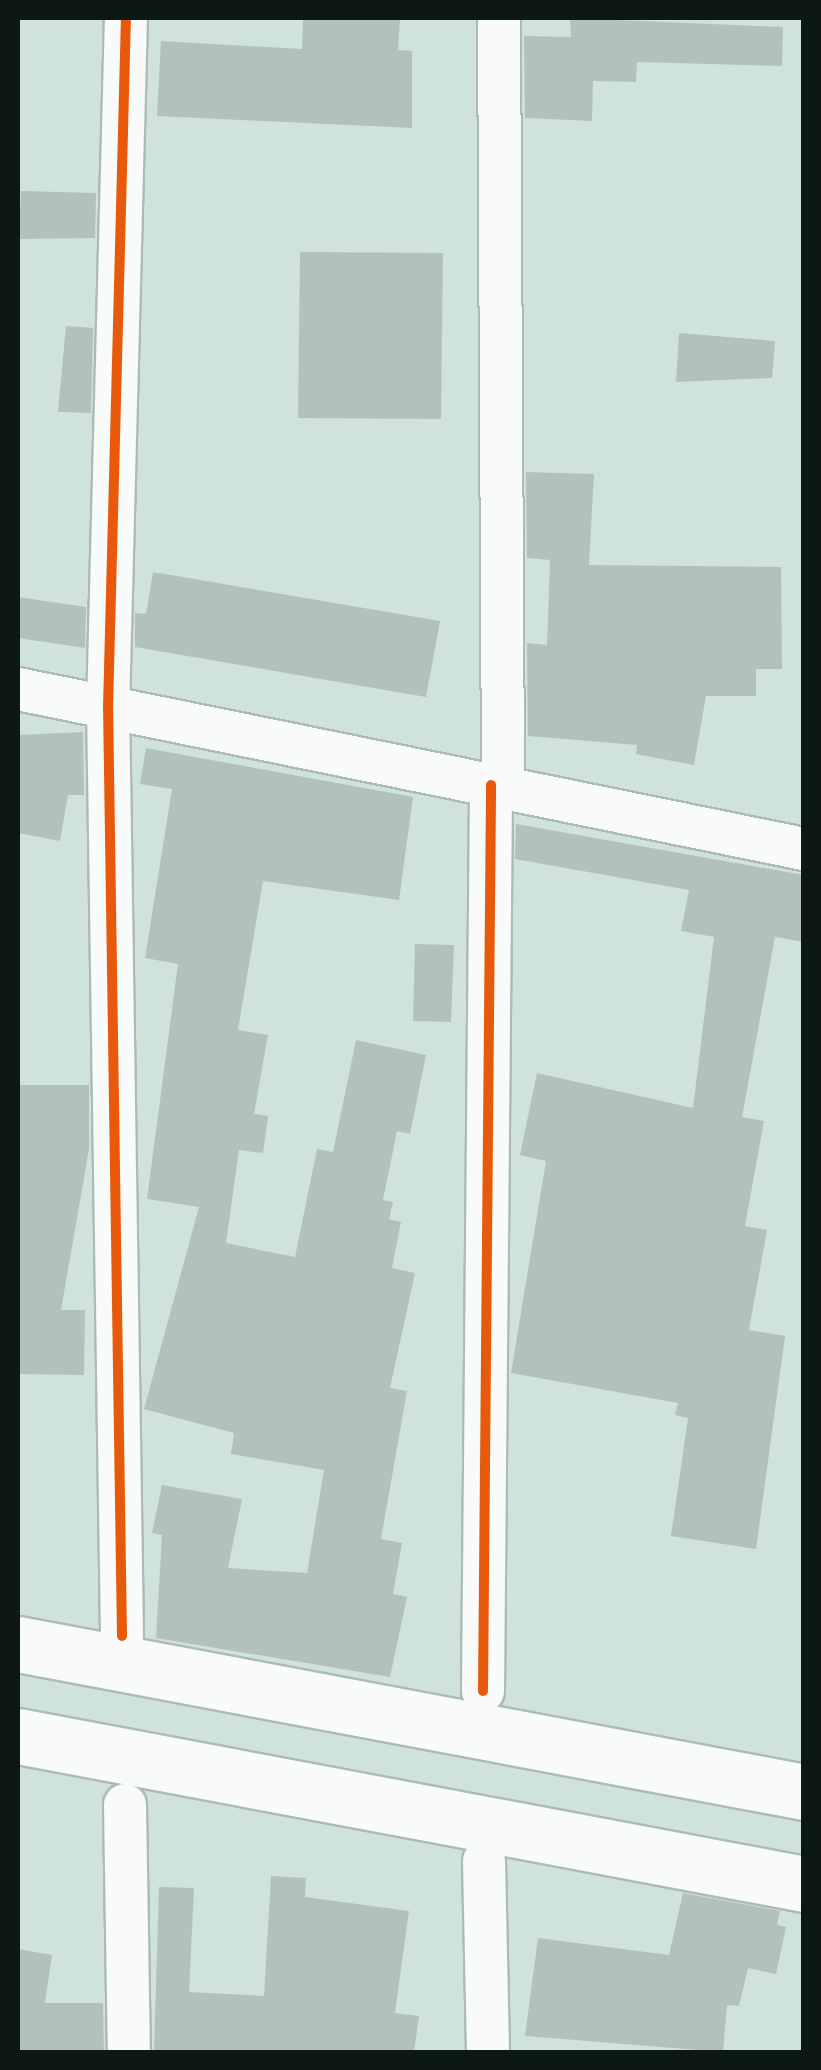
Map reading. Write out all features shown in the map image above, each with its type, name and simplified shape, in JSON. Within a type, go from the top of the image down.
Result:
[{"type":"main road","points":[[18,1644],[804,1792]]},
{"type":"main road","points":[[18,1736],[804,1884]]},
{"type":"street","points":[[122,1636],[108,708],[126,18]]},
{"type":"street","points":[[483,1691],[497,787],[498,18]]},
{"type":"street","points":[[18,689],[804,848]]},
{"type":"street","points":[[125,1805],[130,2052]]},
{"type":"street","points":[[484,1861],[488,2052]]},
{"type":"building","points":[[303,18],[400,18],[398,50],[412,51],[412,128],[157,116],[161,41],[302,49]]},
{"type":"building","points":[[570,18],[783,27],[782,66],[637,62],[636,82],[593,81],[592,121],[525,118],[524,36],[571,37]]},
{"type":"building","points":[[21,191],[96,193],[95,238],[19,239]]},
{"type":"building","points":[[300,252],[443,253],[441,419],[298,418]]},
{"type":"building","points":[[66,326],[93,328],[91,413],[58,412]]},
{"type":"building","points":[[679,333],[775,341],[772,378],[676,382]]},
{"type":"building","points":[[526,472],[594,474],[589,565],[781,567],[782,669],[756,669],[756,696],[706,696],[694,765],[636,754],[637,745],[528,736],[527,643],[547,645],[550,560],[527,558]]},
{"type":"building","points":[[153,572],[440,621],[426,697],[135,647],[135,613],[146,614]]},
{"type":"building","points":[[18,597],[86,607],[85,648],[18,638]]},
{"type":"building","points":[[83,732],[84,795],[68,795],[60,841],[18,833],[18,735]]},
{"type":"building","points":[[146,748],[413,797],[399,900],[263,881],[238,1030],[268,1035],[254,1114],[268,1116],[263,1153],[239,1150],[226,1243],[295,1257],[317,1149],[333,1152],[356,1040],[426,1055],[410,1134],[397,1131],[383,1200],[393,1202],[389,1219],[401,1222],[392,1268],[415,1273],[390,1388],[407,1391],[381,1539],[402,1543],[393,1594],[407,1597],[390,1677],[156,1638],[162,1535],[152,1533],[162,1485],[242,1499],[228,1568],[307,1573],[324,1470],[231,1454],[234,1433],[144,1409],[199,1207],[147,1199],[178,964],[145,958],[172,789],[140,784]]},
{"type":"building","points":[[516,824],[804,875],[804,942],[775,937],[742,1117],[764,1121],[745,1226],[767,1230],[749,1330],[785,1336],[756,1549],[671,1536],[688,1418],[675,1415],[678,1403],[511,1373],[546,1161],[520,1155],[537,1073],[693,1108],[714,937],[681,931],[689,890],[515,859]]},
{"type":"building","points":[[415,944],[454,945],[451,1022],[413,1021]]},
{"type":"building","points":[[18,1085],[89,1085],[89,1149],[61,1310],[85,1310],[84,1375],[18,1374]]},
{"type":"building","points":[[271,1876],[306,1878],[305,1897],[409,1911],[395,2013],[419,2016],[414,2052],[154,2052],[159,1887],[194,1888],[189,1992],[264,1996]]},
{"type":"building","points":[[683,1893],[780,1911],[777,1925],[786,1927],[776,1974],[748,1968],[739,2006],[727,2005],[723,2052],[525,2036],[538,1938],[669,1955]]},
{"type":"building","points":[[18,1949],[52,1955],[45,2003],[103,2003],[104,2052],[18,2052]]},
{"type":"cycle path","points":[[122,1636],[108,708],[126,18]]},
{"type":"cycle path","points":[[483,1691],[491,785]]}]
